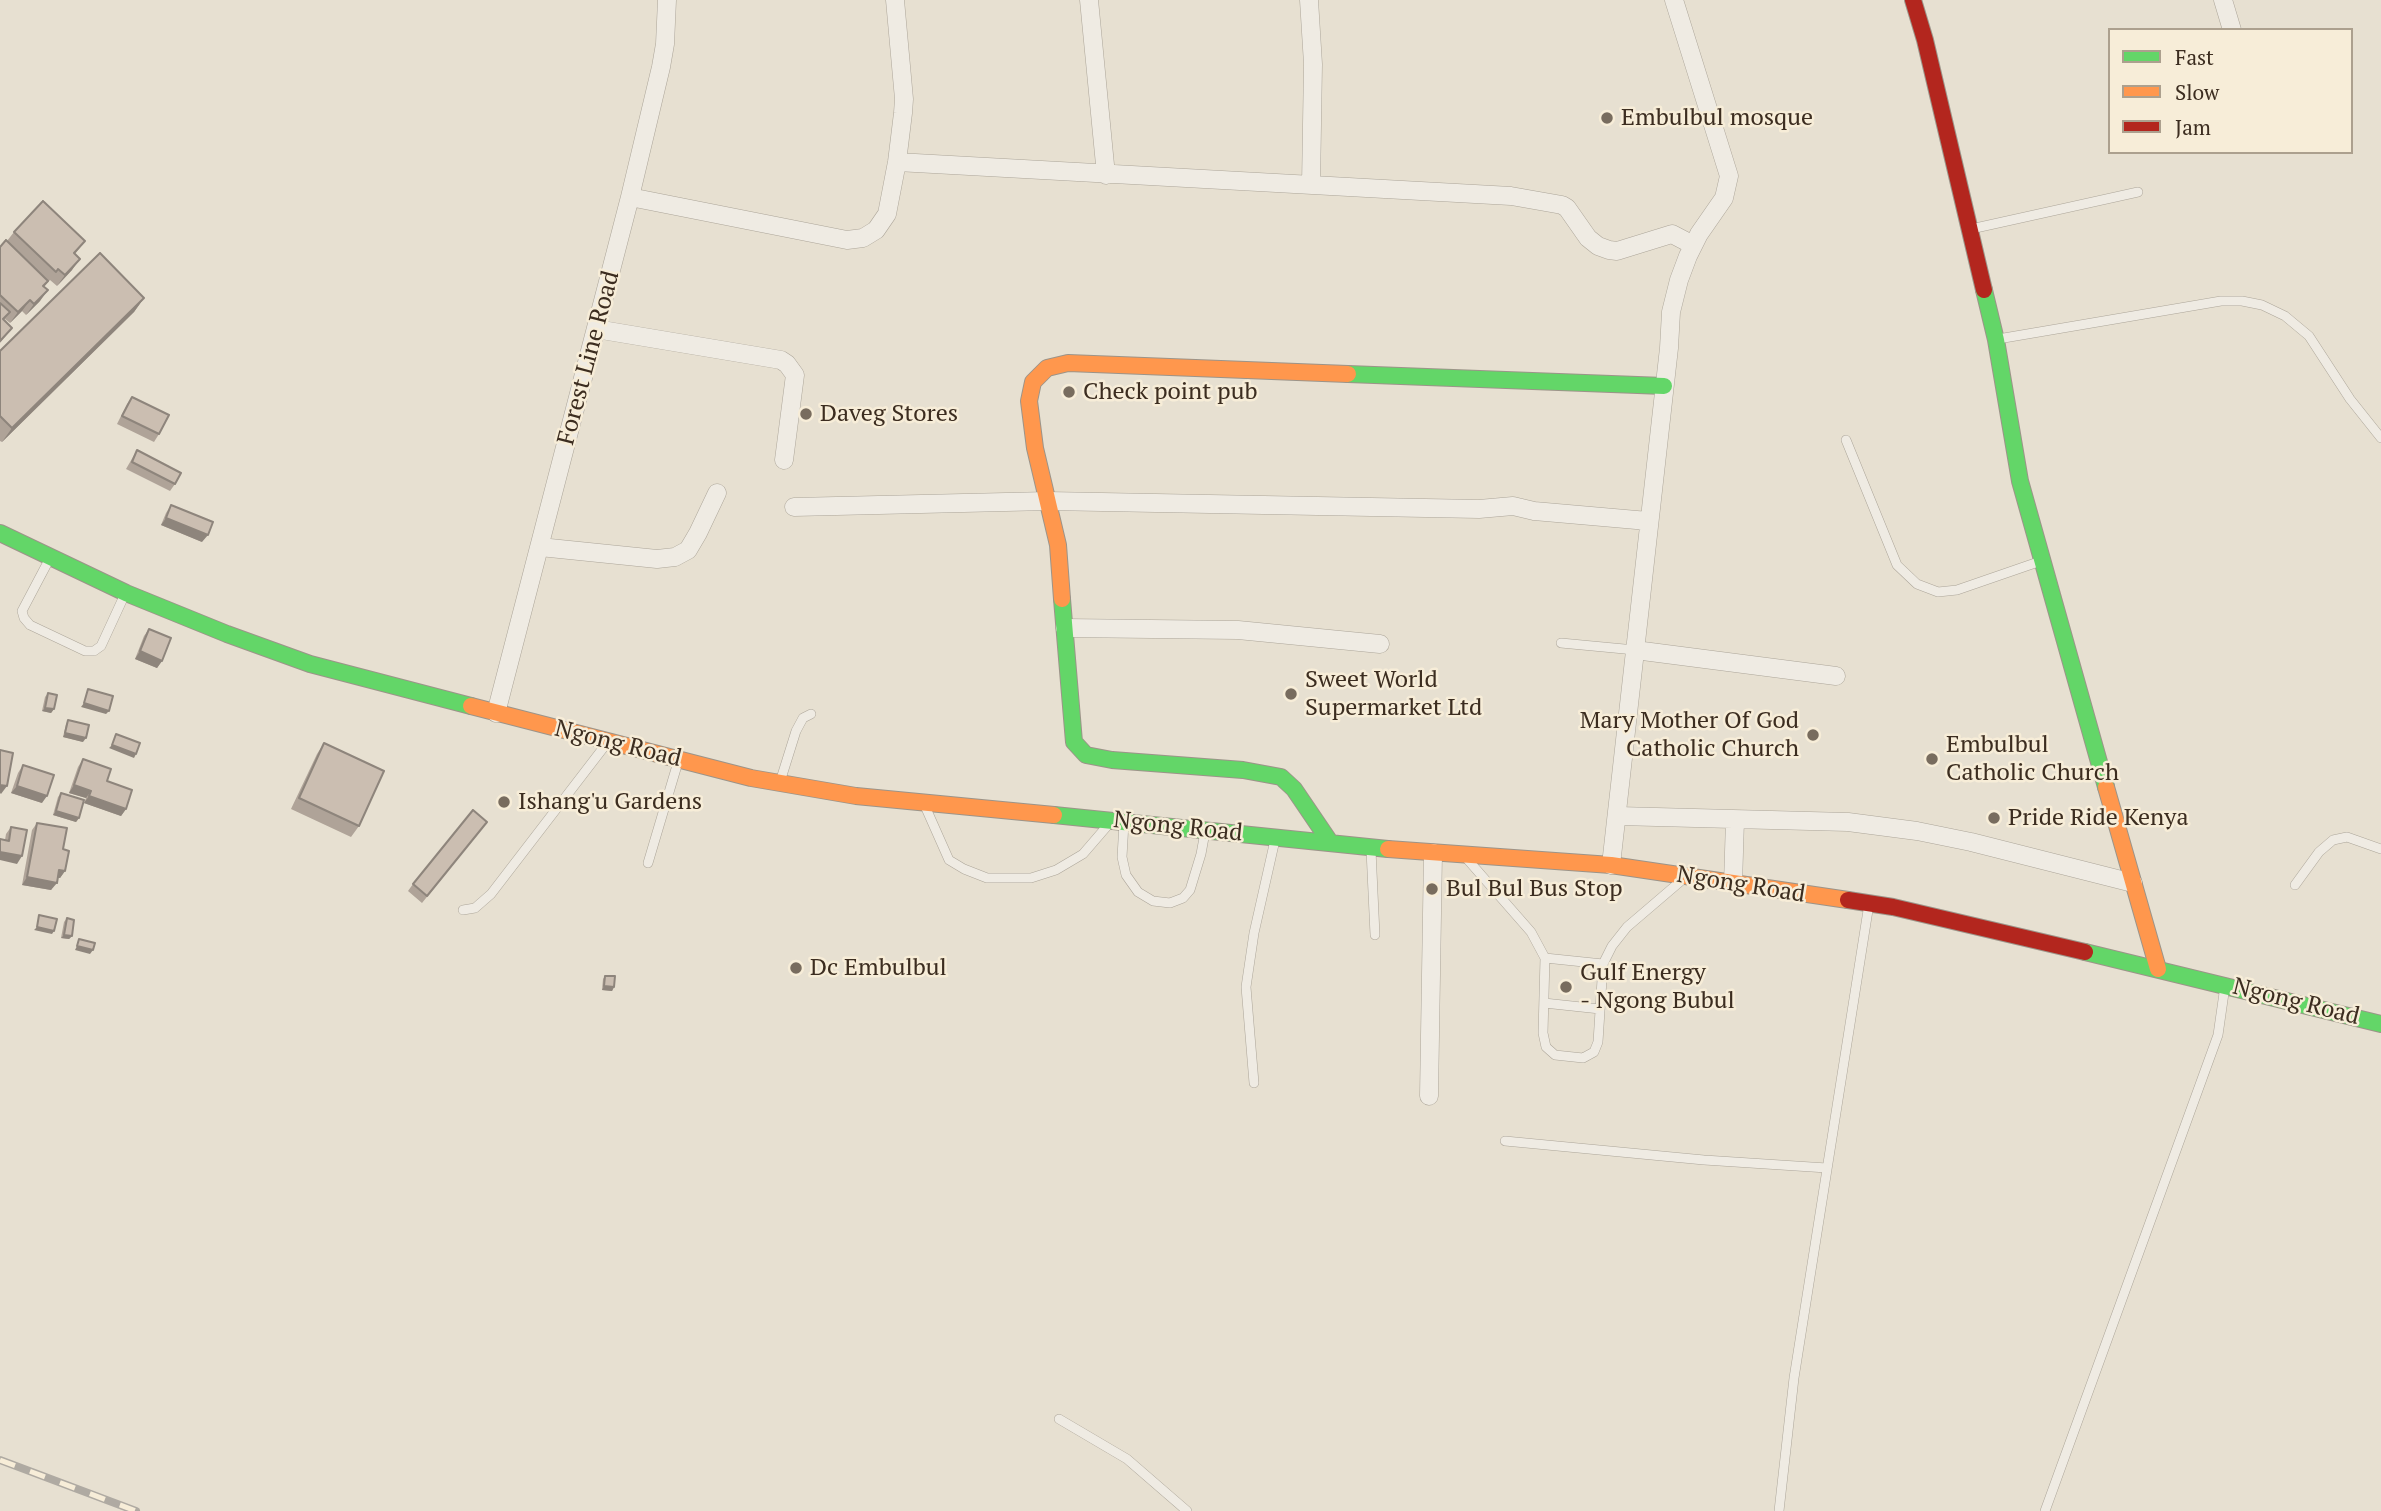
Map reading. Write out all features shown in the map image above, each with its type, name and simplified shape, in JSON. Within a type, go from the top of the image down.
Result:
[{"type":"main road","points":[[1913,0],[1925,40],[1996,340],[2020,481],[2158,969]]},
{"type":"main road","points":[[1330,842],[1322,834],[1294,789],[1281,777],[1243,770],[1112,760],[1086,755],[1074,742],[1058,545],[1035,448],[1029,392],[1033,382],[1047,368],[1068,363],[1664,386]]},
{"type":"main road","name":"Ngong Road","points":[[0,533],[126,593],[310,664],[679,760],[780,783],[856,796],[1276,836],[1371,848],[1611,865],[1893,907],[2381,1024]]},
{"type":"street","name":"Forest Line Road","points":[[496,713],[661,68],[667,0]]},
{"type":"street","points":[[630,197],[839,239],[856,239],[876,230],[887,214],[897,162],[904,99],[895,0]]},
{"type":"street","points":[[1090,0],[1106,175]]},
{"type":"street","points":[[1309,0],[1314,115],[1311,185]]},
{"type":"street","points":[[1611,865],[1672,304],[1693,245],[1724,198],[1729,176],[1674,0]]},
{"type":"street","points":[[2224,0],[2231,28]]},
{"type":"street","points":[[897,162],[1511,196],[1562,205],[1588,238],[1609,250],[1618,251],[1672,234],[1693,245]]},
{"type":"street","points":[[596,329],[781,360],[787,364],[795,375],[785,460]]},
{"type":"street","points":[[540,547],[657,559],[675,557],[688,550],[717,493]]},
{"type":"street","points":[[794,507],[1048,500],[1479,509],[1513,506],[1534,511],[1648,521]]},
{"type":"street","points":[[1065,628],[1238,630],[1380,644]]},
{"type":"street","points":[[1635,650],[1836,676]]},
{"type":"street","points":[[1618,816],[1848,822],[1917,831],[1971,842],[2133,883]]},
{"type":"street","points":[[1733,884],[1735,820]]},
{"type":"street","points":[[1429,1096],[1433,853]]},
{"type":"lane","points":[[1970,229],[2138,192]]},
{"type":"lane","points":[[1996,340],[2221,301],[2262,305],[2285,316],[2309,335],[2350,399],[2381,438]]},
{"type":"lane","points":[[1846,440],[1897,565],[1917,584],[1938,592],[1957,590],[2043,561]]},
{"type":"lane","points":[[50,558],[22,611],[24,618],[30,625],[85,651],[94,652],[101,646],[126,593]]},
{"type":"lane","points":[[1561,643],[1635,650]]},
{"type":"lane","points":[[780,783],[796,731],[803,719],[811,714]]},
{"type":"lane","points":[[463,910],[475,908],[491,894],[608,742]]},
{"type":"lane","points":[[648,863],[679,760]]},
{"type":"lane","points":[[923,801],[949,860],[964,870],[987,878],[1031,878],[1056,870],[1083,854],[1118,821]]},
{"type":"lane","points":[[1118,821],[1126,875],[1138,892],[1153,901],[1170,903],[1183,898],[1190,890],[1205,829]]},
{"type":"lane","points":[[1254,1083],[1246,987],[1254,933],[1276,836]]},
{"type":"lane","points":[[2295,885],[2319,852],[2333,840],[2347,837],[2381,849]]},
{"type":"lane","points":[[1371,848],[1376,935]]},
{"type":"lane","points":[[1464,856],[1531,932],[1545,958],[1543,1033],[1546,1047],[1555,1055],[1583,1058],[1594,1052],[1598,1042],[1603,964],[1612,946],[1627,927],[1686,876]]},
{"type":"lane","points":[[1779,1511],[1794,1378],[1869,904]]},
{"type":"lane","points":[[1545,958],[1603,964]]},
{"type":"lane","points":[[2045,1511],[2218,1035],[2225,985]]},
{"type":"lane","points":[[1544,1003],[1600,1009]]},
{"type":"lane","points":[[1505,1141],[1704,1160],[1827,1168]]},
{"type":"lane","points":[[1059,1419],[1127,1459],[1187,1511]]},
{"type":"building","points":[[43,201],[85,241],[74,253],[80,259],[65,275],[58,269],[56,272],[14,232]]},
{"type":"building","points":[[6,240],[48,281],[43,286],[48,290],[34,304],[30,300],[18,312],[0,295],[0,247]]},
{"type":"building","points":[[100,253],[144,298],[12,428],[0,416],[0,351]]},
{"type":"building","points":[[0,303],[10,312],[3,319],[12,328],[0,341]]},
{"type":"building","points":[[132,397],[169,415],[159,434],[122,416]]},
{"type":"building","points":[[137,450],[181,473],[175,484],[132,462]]},
{"type":"building","points":[[171,505],[213,522],[208,535],[166,518]]},
{"type":"building","points":[[149,629],[171,638],[162,661],[140,651]]},
{"type":"building","points":[[88,689],[113,696],[109,711],[84,703]]},
{"type":"building","points":[[48,693],[57,695],[54,709],[45,708]]},
{"type":"building","points":[[68,720],[89,725],[86,738],[65,733]]},
{"type":"building","points":[[116,734],[140,743],[136,754],[112,745]]},
{"type":"building","points":[[324,743],[384,771],[359,826],[299,798]]},
{"type":"building","points":[[0,750],[13,753],[7,786],[0,785]]},
{"type":"building","points":[[83,759],[111,769],[107,781],[132,790],[126,809],[89,796],[91,791],[74,785]]},
{"type":"building","points":[[23,765],[54,775],[47,796],[17,786]]},
{"type":"building","points":[[61,793],[84,800],[79,818],[56,811]]},
{"type":"building","points":[[473,810],[487,822],[427,896],[413,884]]},
{"type":"building","points":[[37,823],[67,828],[63,849],[69,851],[65,871],[59,870],[57,883],[27,877]]},
{"type":"building","points":[[11,827],[27,830],[22,856],[0,852],[0,839],[9,841]]},
{"type":"building","points":[[39,915],[57,919],[54,931],[37,927]]},
{"type":"building","points":[[67,918],[74,920],[72,936],[64,935]]},
{"type":"building","points":[[79,939],[95,943],[93,950],[77,946]]},
{"type":"building","points":[[605,976],[615,976],[614,987],[604,986]]},
{"type":"railway","points":[[0,1460],[136,1511]]},
{"type":"traffic: fast","points":[[1984,290],[1996,340],[2020,481],[2106,787]]},
{"type":"traffic: fast","points":[[1348,374],[1664,386]]},
{"type":"traffic: fast","points":[[0,533],[126,593],[227,634],[310,664],[471,706]]},
{"type":"traffic: fast","points":[[1062,599],[1074,742],[1086,755],[1112,760],[1243,770],[1281,777],[1294,789],[1330,842]]},
{"type":"traffic: fast","points":[[1054,815],[1388,849]]},
{"type":"traffic: fast","points":[[2085,952],[2381,1024]]},
{"type":"traffic: slow","points":[[1062,599],[1058,545],[1035,448],[1029,401],[1033,382],[1047,368],[1068,363],[1348,374]]},
{"type":"traffic: slow","points":[[471,706],[751,778],[856,796],[1054,815]]},
{"type":"traffic: slow","points":[[2106,787],[2158,969]]},
{"type":"traffic: slow","points":[[1388,849],[1611,865],[1848,900]]},
{"type":"traffic: jam","points":[[1913,0],[1925,40],[1984,290]]},
{"type":"traffic: jam","points":[[1848,900],[1893,907],[2085,952]]},
{"type":"place","name":"Embulbul mosque","points":[[1607,118]]},
{"type":"place","name":"Check point pub","points":[[1069,392]]},
{"type":"place","name":"Daveg Stores","points":[[806,414]]},
{"type":"place","name":"Sweet World Supermarket Ltd","points":[[1291,694]]},
{"type":"place","name":"Mary Mother Of God Catholic Church","points":[[1813,735]]},
{"type":"place","name":"Embulbul Catholic Church","points":[[1932,759]]},
{"type":"place","name":"Ishang'u Gardens","points":[[504,802]]},
{"type":"place","name":"Pride Ride Kenya","points":[[1994,818]]},
{"type":"place","name":"Bul Bul Bus Stop","points":[[1432,889]]},
{"type":"place","name":"Dc Embulbul","points":[[796,968]]},
{"type":"place","name":"Gulf Energy - Ngong Bubul","points":[[1566,987]]}]
